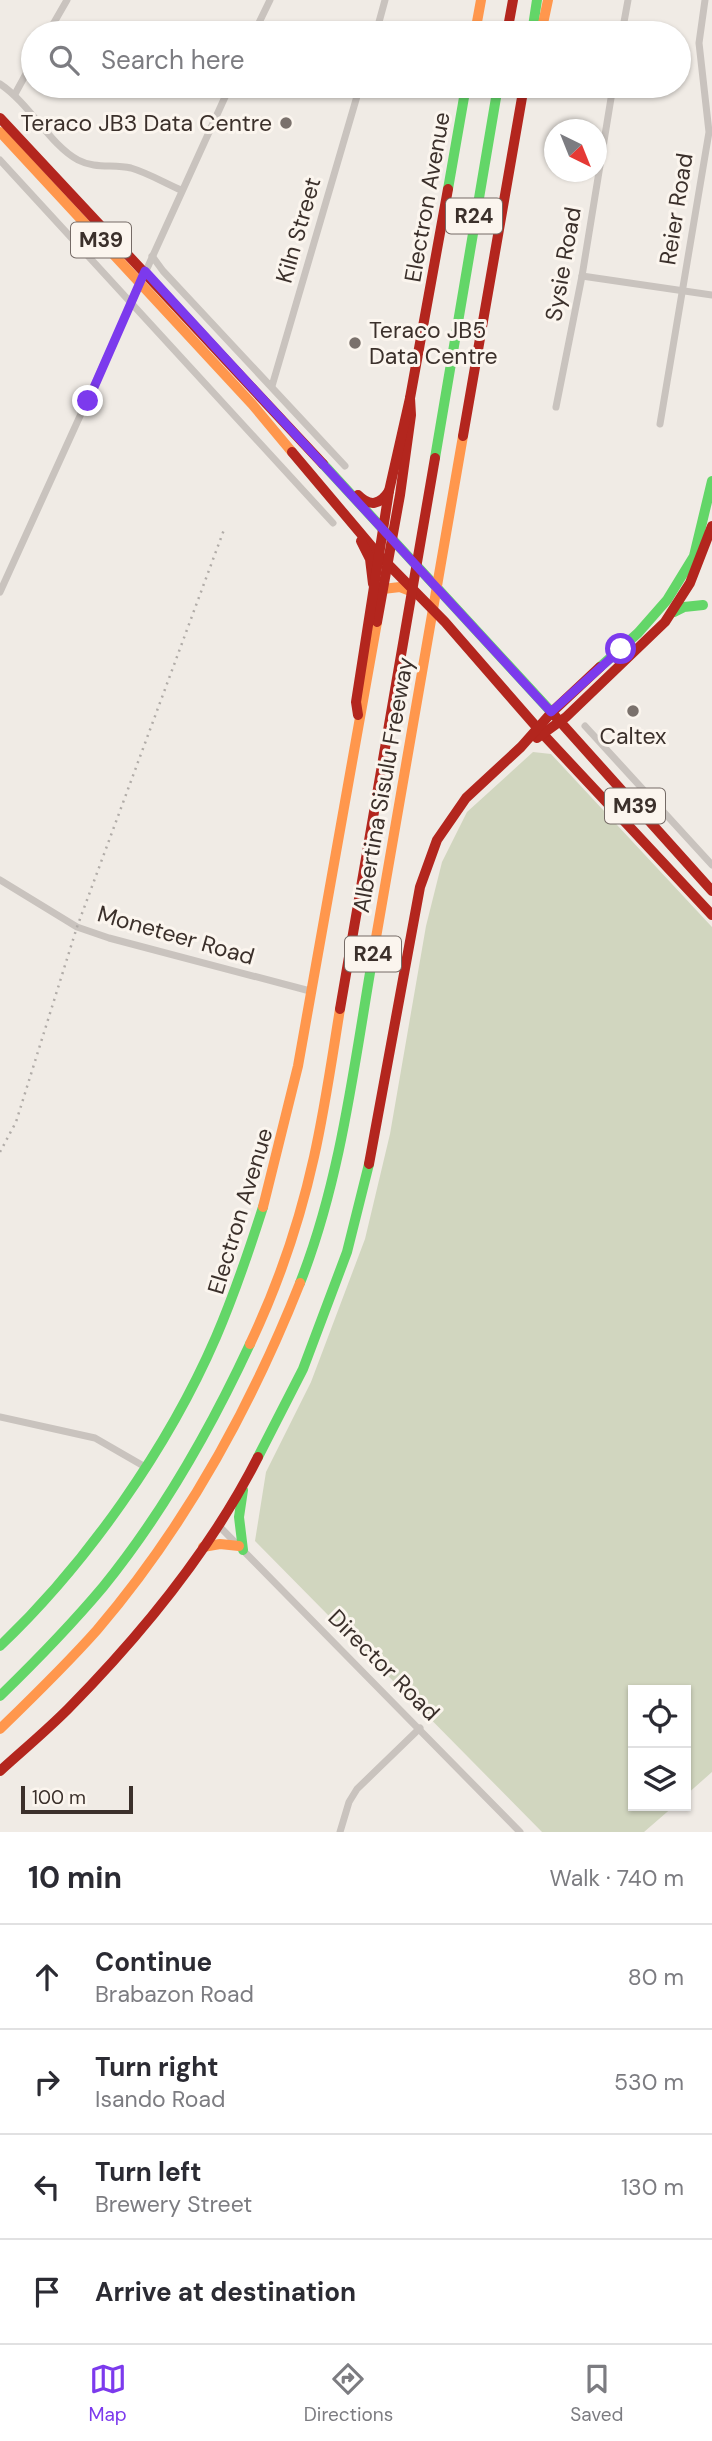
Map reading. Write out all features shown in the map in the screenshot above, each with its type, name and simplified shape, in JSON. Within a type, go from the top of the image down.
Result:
[{"type":"main road","points":[[477,21],[481,0]]},
{"type":"main road","points":[[506,0],[506,21]]},
{"type":"main road","points":[[509,21],[513,0]]},
{"type":"main road","points":[[534,21],[537,0]]},
{"type":"main road","points":[[544,21],[548,0]]},
{"type":"main road","name":"Electron Avenue","points":[[382,587],[378,554],[410,398],[464,98]]},
{"type":"main road","name":"Albertina Sisulu Freeway","points":[[0,1696],[20,1678],[93,1597],[137,1543],[181,1477],[225,1398],[282,1266],[317,1142],[496,98]]},
{"type":"main road","name":"Albertina Sisulu Freeway","points":[[0,1729],[35,1697],[85,1643],[133,1588],[176,1529],[234,1432],[266,1365],[304,1272],[341,1137],[523,98]]},
{"type":"main road","name":"M39","points":[[0,118],[145,271],[712,891]]},
{"type":"main road","name":"M39","points":[[0,132],[276,432],[378,554],[444,622],[540,731],[712,915]]},
{"type":"main road","name":"Electron Avenue","points":[[0,1646],[79,1559],[118,1511],[147,1468],[195,1385],[229,1312],[267,1202],[285,1133],[358,719],[356,702],[394,544],[409,438],[410,398]]},
{"type":"main road","points":[[540,731],[551,712],[638,633],[667,600],[694,556],[709,517],[712,481]]},
{"type":"main road","points":[[339,482],[346,483],[363,501],[373,505],[381,502],[389,491]]},
{"type":"main road","points":[[351,522],[382,587],[400,587],[418,595]]},
{"type":"main road","points":[[0,1771],[102,1673],[148,1620],[219,1526],[279,1420],[303,1369],[346,1252],[375,1139],[415,912],[425,868],[437,840],[456,811],[481,784],[540,731],[559,721],[672,613],[699,568],[712,526]]},
{"type":"main road","points":[[672,613],[684,607],[704,605]]},
{"type":"main road","points":[[203,1547],[220,1544],[241,1548],[239,1517],[246,1480]]},
{"type":"street","points":[[55,21],[66,0]]},
{"type":"street","points":[[260,21],[270,0]]},
{"type":"street","points":[[379,21],[385,0]]},
{"type":"street","points":[[624,21],[628,0]]},
{"type":"street","name":"Reier Road","points":[[660,424],[709,128],[699,43],[705,0]]},
{"type":"street","points":[[15,94],[21,83]]},
{"type":"street","points":[[0,84],[15,94],[68,153],[80,161],[98,166],[130,168],[181,190]]},
{"type":"street","points":[[0,592],[224,98]]},
{"type":"street","name":"Kiln Street","points":[[272,386],[356,98]]},
{"type":"street","name":"Sysie Road","points":[[556,407],[582,276],[611,98]]},
{"type":"street","points":[[0,160],[333,523]]},
{"type":"street","points":[[152,256],[345,466]]},
{"type":"street","points":[[582,276],[712,295]]},
{"type":"street","points":[[585,726],[712,865]]},
{"type":"street","name":"Moneteer Road","points":[[0,880],[77,927],[122,942],[310,991]]},
{"type":"street","points":[[0,1417],[95,1437],[147,1468]]},
{"type":"street","name":"Director Road","points":[[219,1526],[520,1832]]},
{"type":"street","points":[[340,1832],[349,1802],[357,1789],[420,1728]]},
{"type":"green space","points":[[533,752],[551,754],[712,927],[712,1772],[691,1791],[691,1685],[628,1685],[628,1811],[668,1811],[644,1832],[542,1832],[255,1541],[266,1472],[311,1382],[365,1239],[390,1134],[426,926],[442,862],[467,812]]},
{"type":"railway","points":[[0,1152],[16,1122],[77,927],[225,527]]},
{"type":"traffic: fast","points":[[534,21],[537,0]]},
{"type":"traffic: fast","points":[[448,189],[464,98]]},
{"type":"traffic: fast","points":[[435,458],[496,98]]},
{"type":"traffic: fast","points":[[323,464],[555,716]]},
{"type":"traffic: fast","points":[[600,667],[638,633],[667,600],[694,556],[712,481]]},
{"type":"traffic: fast","points":[[674,612],[684,607],[703,605]]},
{"type":"traffic: fast","points":[[300,1283],[314,1244],[336,1163],[373,955]]},
{"type":"traffic: fast","points":[[258,1457],[303,1369],[347,1252],[369,1164]]},
{"type":"traffic: fast","points":[[0,1646],[64,1578],[123,1502],[150,1462],[197,1379],[223,1321],[263,1207]]},
{"type":"traffic: fast","points":[[0,1696],[91,1601],[146,1530],[202,1439],[250,1344]]},
{"type":"traffic: fast","points":[[243,1490],[239,1517],[243,1550]]},
{"type":"traffic: slow","points":[[477,21],[481,0]]},
{"type":"traffic: slow","points":[[544,21],[548,0]]},
{"type":"traffic: slow","points":[[0,132],[252,404],[292,452]]},
{"type":"traffic: slow","points":[[373,955],[463,436]]},
{"type":"traffic: slow","points":[[383,589],[400,587],[413,592]]},
{"type":"traffic: slow","points":[[263,1207],[298,1066],[377,622]]},
{"type":"traffic: slow","points":[[250,1344],[279,1276],[302,1204],[322,1120],[340,1009]]},
{"type":"traffic: slow","points":[[0,1729],[97,1630],[159,1550],[187,1508],[237,1421],[260,1376],[300,1283]]},
{"type":"traffic: slow","points":[[203,1547],[220,1544],[239,1546]]},
{"type":"traffic: jam","points":[[509,21],[513,0]]},
{"type":"traffic: jam","points":[[463,436],[522,98]]},
{"type":"traffic: jam","points":[[0,118],[323,464]]},
{"type":"traffic: jam","points":[[358,715],[356,702],[389,491],[410,398],[448,189]]},
{"type":"traffic: jam","points":[[377,622],[400,495],[411,415],[410,398]]},
{"type":"traffic: jam","points":[[292,452],[378,554],[445,622],[540,731],[712,915]]},
{"type":"traffic: jam","points":[[340,1009],[435,458]]},
{"type":"traffic: jam","points":[[358,495],[375,503],[389,491]]},
{"type":"traffic: jam","points":[[537,738],[566,717],[665,622],[690,583],[712,526]]},
{"type":"traffic: jam","points":[[361,541],[370,559],[373,584]]},
{"type":"traffic: jam","points":[[369,1164],[420,887],[437,840],[466,798],[600,667]]},
{"type":"traffic: jam","points":[[555,716],[712,891]]},
{"type":"traffic: jam","points":[[0,1771],[68,1709],[148,1621],[219,1525],[258,1457]]},
{"type":"place","name":"Teraco JB3 Data Centre","points":[[286,123]]},
{"type":"place","name":"Teraco JB5 Data Centre","points":[[355,343]]},
{"type":"place","name":"Caltex","points":[[633,711]]},
{"type":"route","points":[[88,401],[145,271],[551,712],[621,649]]}]
